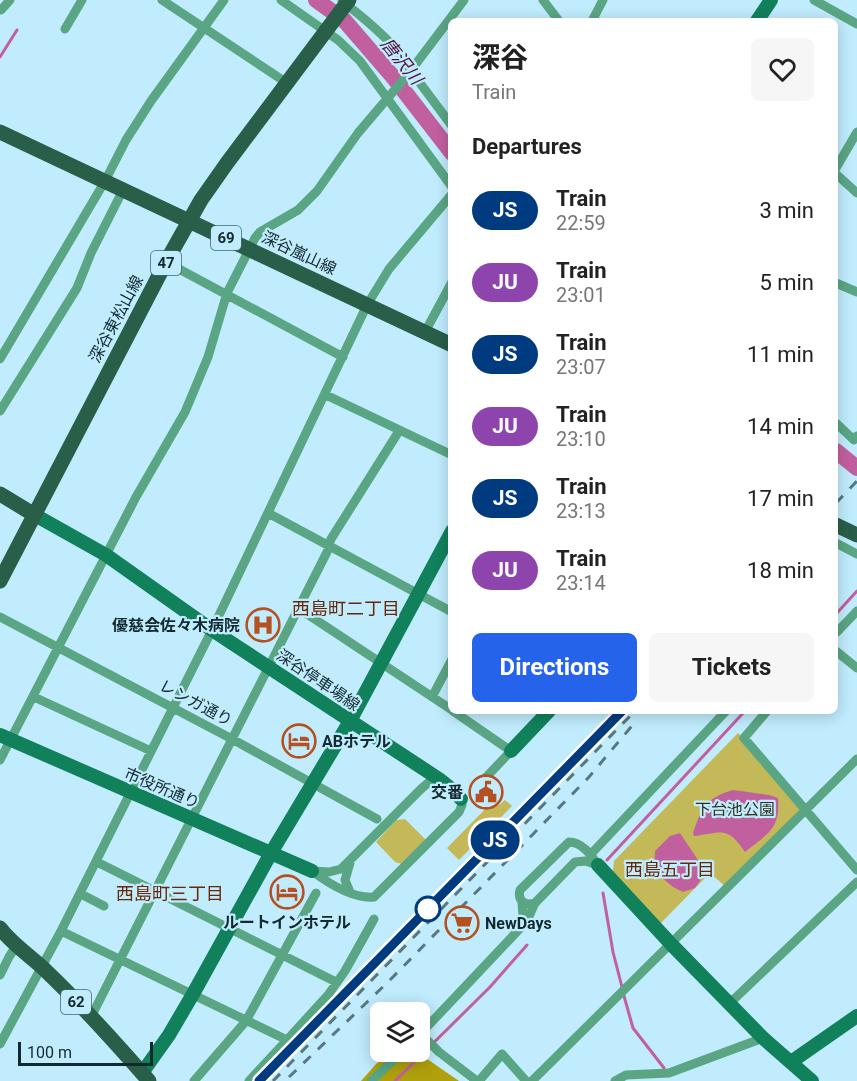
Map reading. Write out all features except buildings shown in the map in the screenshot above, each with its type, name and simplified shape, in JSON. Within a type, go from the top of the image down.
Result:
[{"type":"main road","name":"47","points":[[326,30],[345,3]]},
{"type":"main road","name":"深谷東松山線","points":[[0,581],[166,262],[213,182],[326,30]]},
{"type":"main road","name":"深谷嵐山線","points":[[0,132],[448,343]]},
{"type":"main road","points":[[0,494],[33,514]]},
{"type":"main road","points":[[838,526],[857,535]]},
{"type":"main road","name":"62","points":[[0,928],[91,1017],[145,1078]]},
{"type":"street","points":[[1,10],[10,0]]},
{"type":"street","points":[[65,29],[82,0]]},
{"type":"street","points":[[162,0],[287,83]]},
{"type":"street","points":[[0,359],[105,181],[126,140],[151,101],[224,0]]},
{"type":"street","points":[[281,0],[326,30],[360,61],[448,181]]},
{"type":"street","points":[[450,18],[464,0]]},
{"type":"street","points":[[543,0],[557,18]]},
{"type":"street","points":[[593,18],[603,0]]},
{"type":"street","points":[[759,18],[771,0]]},
{"type":"street","points":[[814,0],[857,24]]},
{"type":"street","points":[[345,3],[386,39],[407,62],[410,72],[448,121]]},
{"type":"street","points":[[0,760],[6,737],[34,697],[136,497],[185,412],[208,357],[227,293],[249,249],[260,231],[298,210],[309,200],[358,133],[410,72],[448,21]]},
{"type":"street","points":[[838,165],[857,132]]},
{"type":"street","points":[[838,176],[857,193]]},
{"type":"street","points":[[0,411],[77,288],[91,253],[123,190]]},
{"type":"street","points":[[0,1044],[81,894],[213,630],[367,305],[389,269],[448,199]]},
{"type":"street","points":[[166,262],[343,357]]},
{"type":"street","points":[[838,284],[857,292]]},
{"type":"street","points":[[425,332],[448,289]]},
{"type":"street","points":[[0,335],[10,341]]},
{"type":"street","points":[[326,395],[448,453]]},
{"type":"street","points":[[838,425],[854,440],[857,436]]},
{"type":"street","points":[[91,1017],[122,960],[331,539],[399,431]]},
{"type":"street","points":[[268,513],[448,610]]},
{"type":"street","name":"深谷停車場線","points":[[33,514],[106,555],[213,630],[439,779],[461,799]]},
{"type":"street","points":[[145,1078],[272,853],[350,721],[448,538]]},
{"type":"street","points":[[838,544],[857,554]]},
{"type":"street","points":[[298,608],[448,708]]},
{"type":"street","points":[[838,631],[857,610]]},
{"type":"street","name":"レンガ通り","points":[[0,617],[232,739],[377,819]]},
{"type":"street","points":[[838,653],[857,668]]},
{"type":"street","points":[[432,697],[448,667]]},
{"type":"street","points":[[34,697],[151,751]]},
{"type":"street","points":[[456,714],[511,751]]},
{"type":"street","points":[[474,790],[546,714]]},
{"type":"street","points":[[430,1024],[527,921],[535,903],[575,862],[593,860],[723,714]]},
{"type":"street","points":[[764,714],[744,738],[857,870]]},
{"type":"street","points":[[0,766],[6,737]]},
{"type":"street","name":"市役所通り","points":[[6,737],[312,871]]},
{"type":"street","points":[[532,1081],[857,759]]},
{"type":"street","points":[[411,761],[420,775],[421,789]]},
{"type":"street","points":[[312,871],[338,870],[351,861],[421,789],[428,783],[439,779]]},
{"type":"street","points":[[312,871],[323,880],[351,893],[368,897],[378,894],[459,812],[462,805],[461,799]]},
{"type":"street","points":[[569,842],[578,844],[729,1004],[763,1038],[812,1081]]},
{"type":"street","points":[[569,842],[575,855],[575,862]]},
{"type":"street","points":[[521,927],[523,918],[520,890],[569,842]]},
{"type":"street","points":[[351,861],[345,880],[351,893]]},
{"type":"street","points":[[97,862],[336,982]]},
{"type":"street","points":[[729,1004],[857,882]]},
{"type":"street","points":[[194,1081],[246,1021],[316,893]]},
{"type":"street","points":[[81,894],[104,906]]},
{"type":"street","points":[[522,901],[528,904],[535,903]]},
{"type":"street","points":[[249,1081],[345,971],[374,919]]},
{"type":"street","points":[[61,931],[287,1040]]},
{"type":"street","points":[[0,975],[16,946]]},
{"type":"street","points":[[791,1062],[857,1016]]},
{"type":"street","points":[[615,1081],[626,1075],[669,1073],[763,1038]]},
{"type":"street","points":[[430,1044],[478,1081],[502,1054],[526,1081]]},
{"type":"street","points":[[371,1081],[391,1062]]},
{"type":"green space","name":"下台池公園","points":[[738,733],[805,811],[727,888],[710,873],[656,928],[612,880],[614,861]]},
{"type":"green space","points":[[505,800],[512,806],[459,860],[447,848],[493,801],[499,805]]},
{"type":"green space","points":[[405,819],[426,840],[402,864],[395,862],[376,842],[396,820]]},
{"type":"shaded area","points":[[733,790],[778,798],[775,824],[766,835],[745,852],[729,834],[719,832],[694,836],[693,833],[706,805],[717,796]]},
{"type":"shaded area","points":[[680,833],[704,869],[702,878],[695,888],[683,892],[673,887],[654,871],[655,851],[670,836]]},
{"type":"shaded area","points":[[430,1061],[459,1081],[361,1081],[377,1063]]},
{"type":"waterway","name":"唐沢川","points":[[316,0],[344,20],[394,78],[448,148]]},
{"type":"waterway","points":[[0,57],[17,30]]},
{"type":"waterway","name":"唐沢川","points":[[838,453],[857,468]]},
{"type":"waterway","points":[[838,612],[857,591]]},
{"type":"waterway","points":[[607,860],[742,714]]},
{"type":"waterway","points":[[603,893],[613,952],[622,987]]},
{"type":"waterway","points":[[395,1081],[490,987],[527,945]]},
{"type":"waterway","points":[[624,996],[633,1028],[664,1068]]},
{"type":"railway","points":[[838,501],[857,481]]},
{"type":"railway","points":[[259,1081],[619,714]]},
{"type":"railway","points":[[273,1081],[632,714]]},
{"type":"railway","points":[[289,1077],[388,982],[589,777],[636,721]]},
{"type":"train","name":"JS","points":[[259,1081],[619,714]]},
{"type":"place","name":"優慈会佐々木病院","points":[[263,625]]},
{"type":"place","name":"ABホテル","points":[[299,741]]},
{"type":"place","name":"交番","points":[[486,792]]},
{"type":"place","name":"ルートインホテル","points":[[287,892]]},
{"type":"place","name":"NewDays","points":[[462,923]]},
{"type":"district","name":"西島町二丁目","points":[[346,608]]},
{"type":"district","name":"西島五丁目","points":[[670,869]]},
{"type":"district","name":"西島町三丁目","points":[[170,893]]}]
